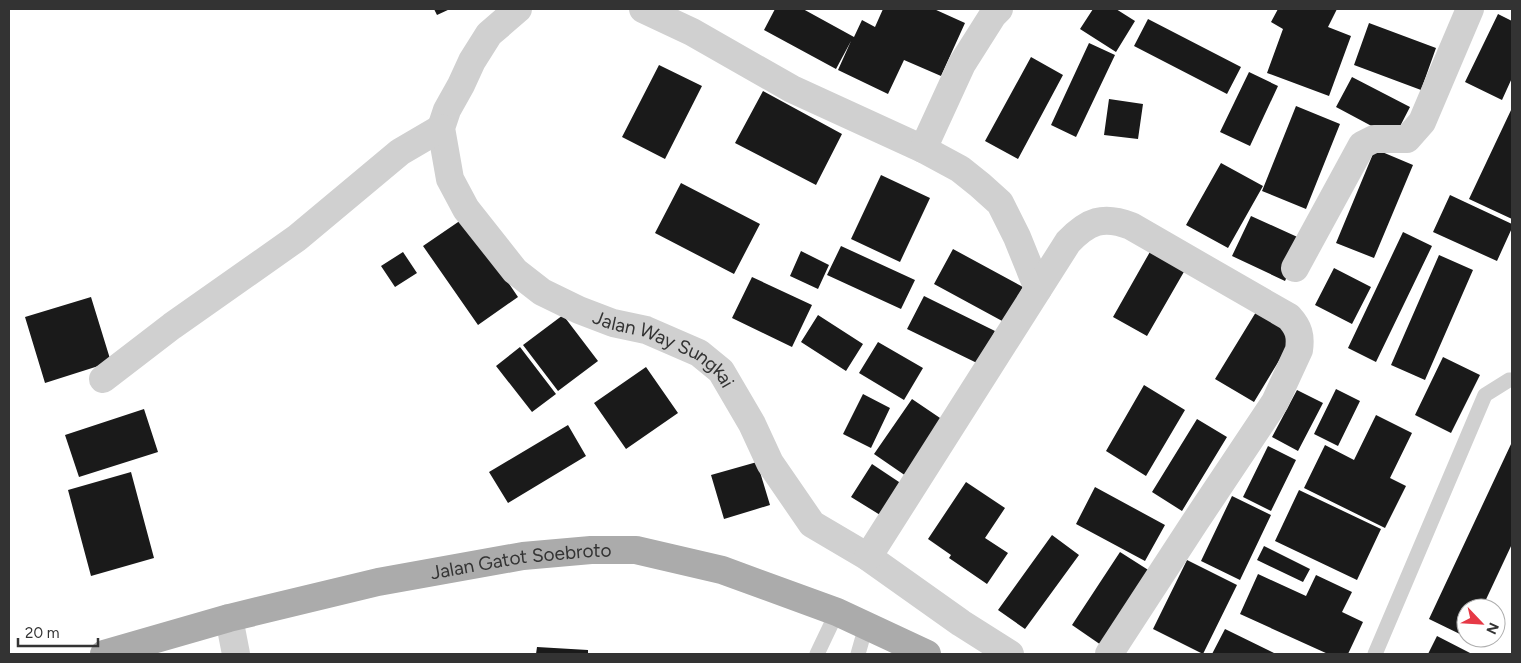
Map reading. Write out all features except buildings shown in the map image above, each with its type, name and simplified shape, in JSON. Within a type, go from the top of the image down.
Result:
[{"type":"main road","name":"Jalan Gatot Soebroto","points":[[104,654],[229,618],[378,582],[513,558],[591,550],[636,550],[722,570],[837,612],[919,652]]},
{"type":"street","points":[[103,379],[172,326],[297,238],[400,152],[441,128],[447,110],[472,61],[489,34],[518,9]]},
{"type":"street","points":[[643,9],[692,32],[792,89],[923,149],[960,169],[1000,203],[1038,289]]},
{"type":"street","points":[[923,149],[962,64],[993,15],[999,9]]},
{"type":"street","points":[[1295,268],[1362,145],[1374,139],[1407,139],[1422,122],[1470,9]]},
{"type":"street","name":"Jalan Way Sungkai","points":[[441,128],[450,179],[466,209],[515,271],[542,292],[579,310],[614,323],[646,330],[699,353],[720,371],[752,424],[770,463],[812,524],[868,557],[961,623],[1010,654]]},
{"type":"street","points":[[868,557],[1068,242],[1080,229],[1106,219],[1131,226],[1290,317],[1300,333],[1299,350],[1275,402],[1109,654]]},
{"type":"street","points":[[229,618],[236,654]]},
{"type":"lane","points":[[1375,654],[1485,395],[1512,380]]},
{"type":"lane","points":[[816,654],[837,612]]},
{"type":"lane","points":[[858,654],[866,626]]}]
